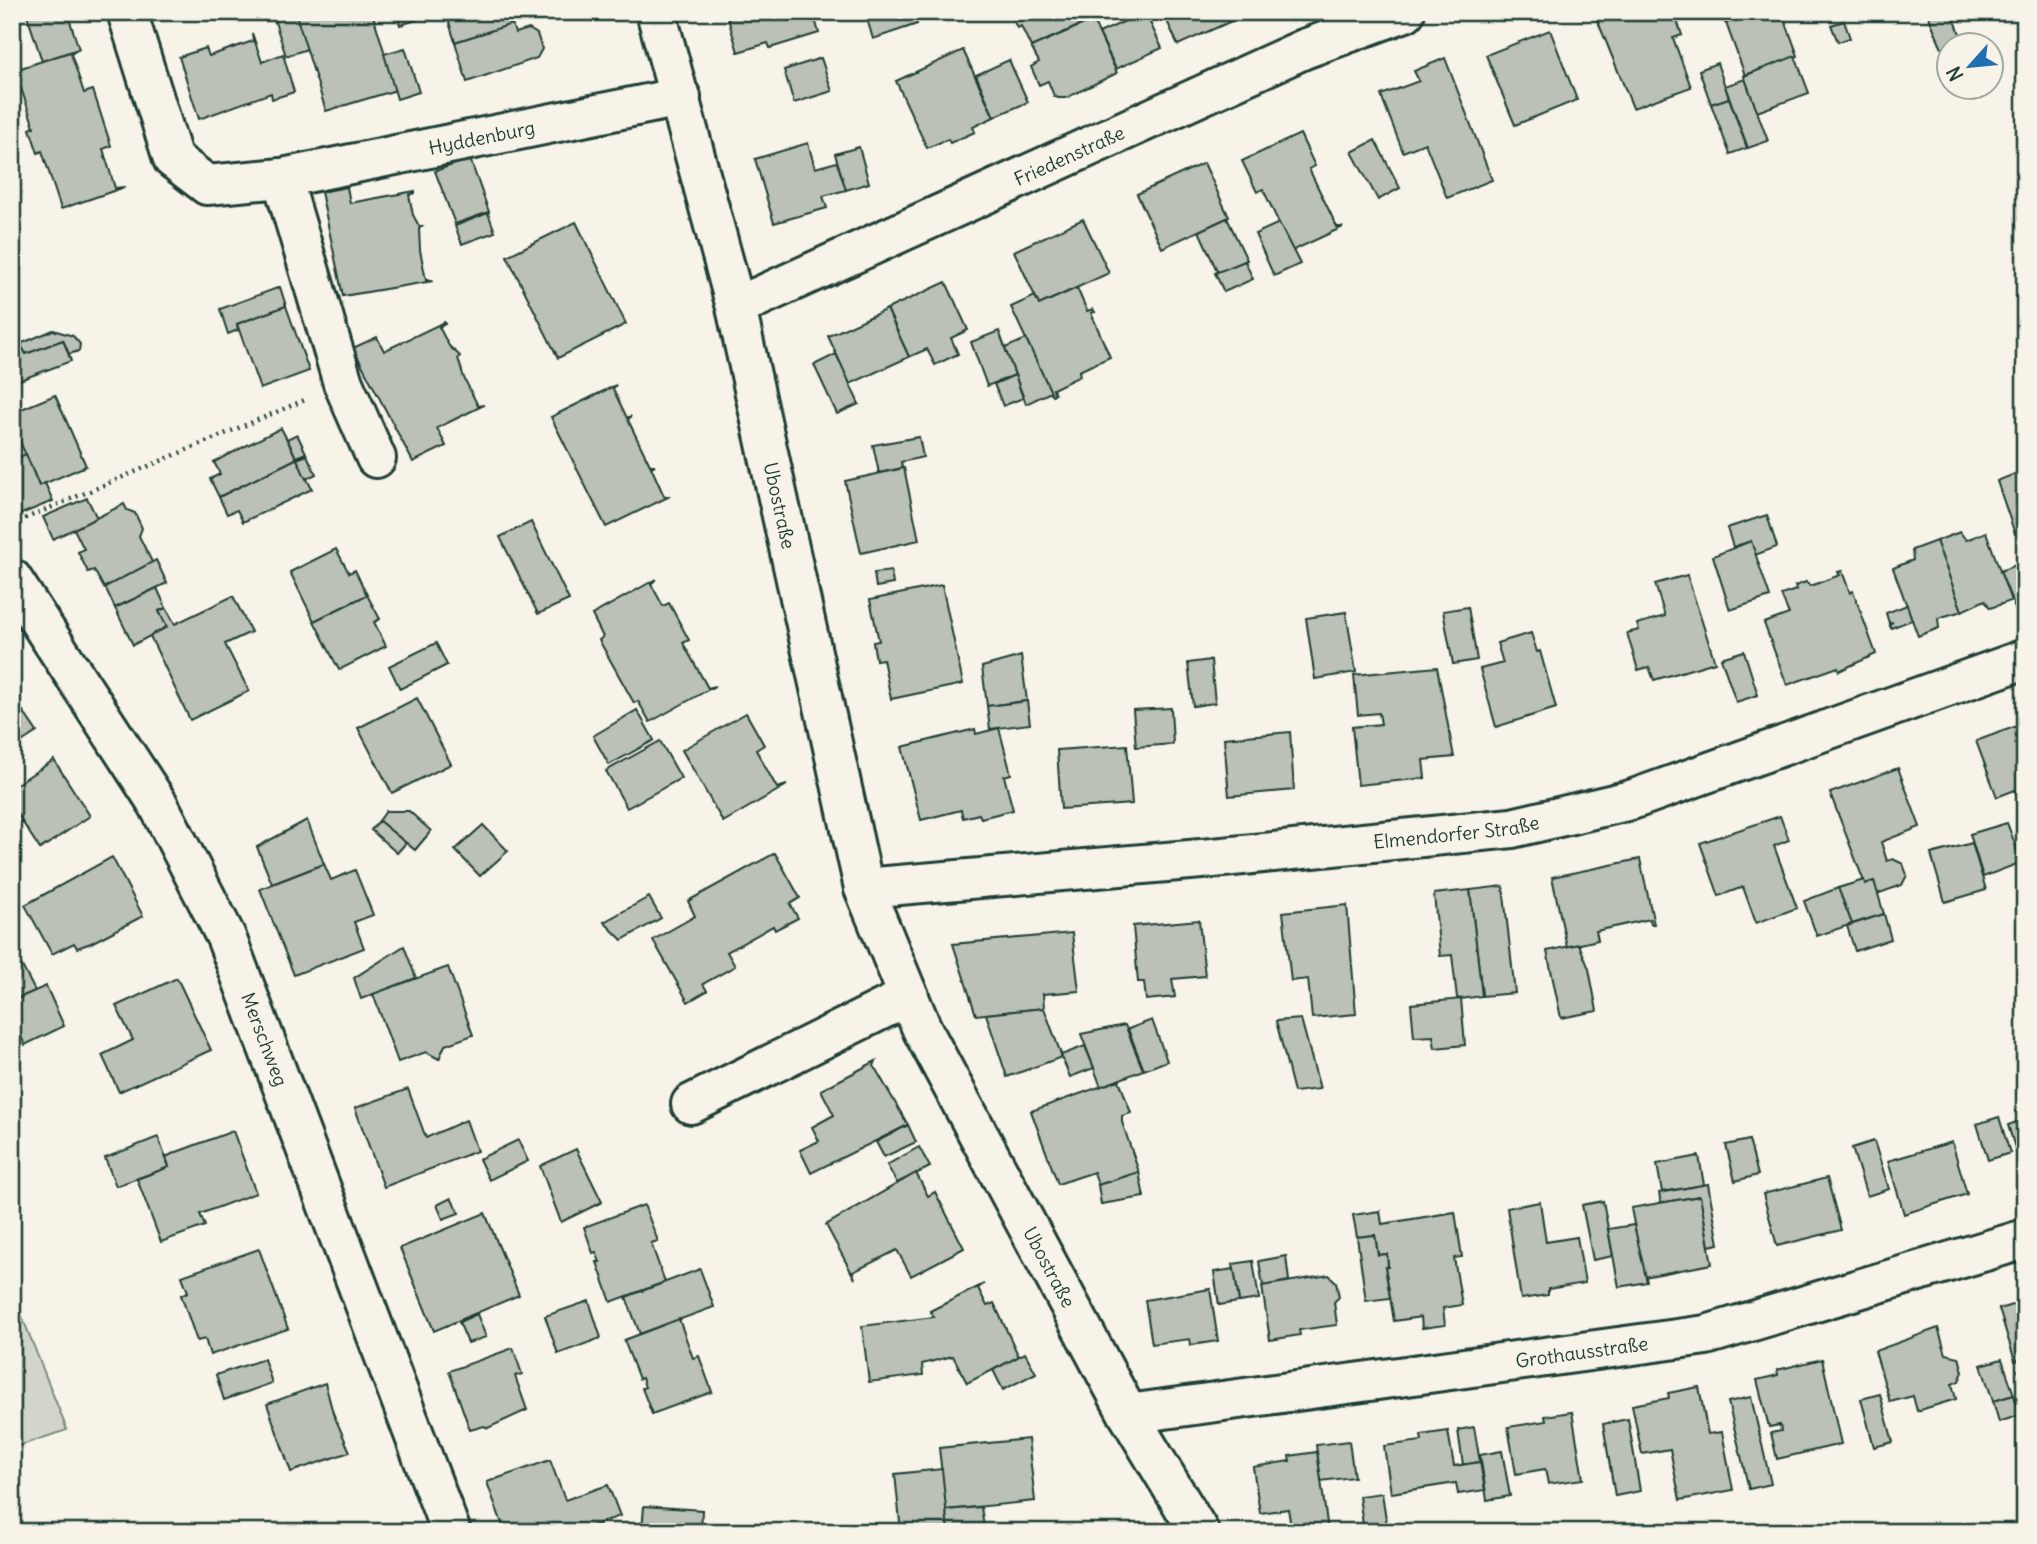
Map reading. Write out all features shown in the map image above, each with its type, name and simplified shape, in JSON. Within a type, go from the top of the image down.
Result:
[{"type":"street","name":"Hyddenburg","points":[[127,12],[173,159],[207,185],[282,178],[681,97]]},
{"type":"street","name":"Ubostraße","points":[[656,12],[736,307],[864,888],[922,1029],[1128,1414],[1199,1532]]},
{"type":"street","name":"Friedenstraße","points":[[736,307],[1304,49],[1405,12]]},
{"type":"street","points":[[282,178],[343,383],[376,458]]},
{"type":"street","name":"Merschweg","points":[[12,579],[158,803],[226,937],[451,1532]]},
{"type":"street","name":"Elmendorfer Straße","points":[[864,888],[1213,858],[1512,828],[1632,800],[2025,659]]},
{"type":"street","points":[[691,1104],[909,996]]},
{"type":"street","name":"Grothausstraße","points":[[1128,1414],[1706,1335],[2025,1239]]},
{"type":"path","points":[[12,524],[343,383]]},
{"type":"shaded area","points":[[12,1291],[67,1430],[12,1448]]},
{"type":"building","points":[[26,12],[67,12],[79,49],[42,61]]},
{"type":"building","points":[[298,12],[307,49],[286,56],[274,19]]},
{"type":"building","points":[[306,12],[372,12],[396,90],[326,111],[296,15]]},
{"type":"building","points":[[396,12],[443,12],[400,25]]},
{"type":"building","points":[[446,12],[552,12],[455,42]]},
{"type":"building","points":[[726,12],[813,12],[819,33],[770,48],[768,43],[738,52]]},
{"type":"building","points":[[865,12],[913,12],[917,24],[873,39]]},
{"type":"building","points":[[1009,12],[1088,12],[1092,20],[1031,47],[1021,26],[1017,28]]},
{"type":"building","points":[[1145,12],[1162,48],[1116,69],[1099,33]]},
{"type":"building","points":[[1163,12],[1243,12],[1245,15],[1178,45]]},
{"type":"building","points":[[1594,12],[1674,12],[1682,35],[1673,38],[1691,87],[1633,108]]},
{"type":"building","points":[[1721,12],[1757,12],[1725,23]]},
{"type":"building","points":[[1757,12],[1782,12],[1798,56],[1745,75],[1726,23]]},
{"type":"building","points":[[1927,12],[1952,12],[1959,32],[1936,32],[1936,34]]},
{"type":"building","points":[[1093,20],[1117,73],[1066,98],[1058,98],[1054,96],[1048,81],[1039,85],[1031,67],[1039,62],[1031,47]]},
{"type":"building","points":[[1844,21],[1850,38],[1838,42],[1831,25]]},
{"type":"building","points":[[512,24],[515,33],[529,29],[537,34],[542,49],[537,58],[467,82],[455,42]]},
{"type":"building","points":[[1550,30],[1577,100],[1515,125],[1486,55]]},
{"type":"building","points":[[252,33],[262,62],[283,54],[294,92],[272,99],[271,93],[199,119],[179,57],[206,48],[209,56],[253,41]]},
{"type":"building","points":[[405,48],[419,92],[397,99],[384,54]]},
{"type":"building","points":[[79,49],[71,54],[84,93],[93,90],[111,146],[103,149],[115,188],[125,187],[61,209],[42,151],[38,153],[30,129],[34,127],[15,70]]},
{"type":"building","points":[[963,50],[994,117],[973,127],[975,132],[950,143],[948,139],[927,148],[896,81]]},
{"type":"building","points":[[1795,56],[1809,93],[1757,112],[1744,76]]},
{"type":"building","points":[[821,58],[832,91],[794,103],[784,70]]},
{"type":"building","points":[[1445,58],[1492,180],[1447,198],[1425,143],[1403,152],[1381,95],[1419,81],[1414,71]]},
{"type":"building","points":[[1009,60],[1028,102],[994,117],[976,75]]},
{"type":"building","points":[[1717,63],[1729,98],[1711,104],[1699,70]]},
{"type":"building","points":[[1745,79],[1768,141],[1748,148],[1725,86]]},
{"type":"building","points":[[1729,98],[1747,148],[1730,154],[1711,104]]},
{"type":"building","points":[[1300,134],[1315,166],[1309,169],[1337,227],[1343,227],[1292,251],[1263,189],[1257,192],[1242,161]]},
{"type":"building","points":[[1375,140],[1400,188],[1378,200],[1352,152]]},
{"type":"building","points":[[808,143],[815,168],[837,162],[846,190],[823,196],[827,208],[774,223],[755,159]]},
{"type":"building","points":[[859,147],[869,183],[846,190],[835,154]]},
{"type":"building","points":[[470,159],[489,212],[455,224],[435,171]]},
{"type":"building","points":[[1204,163],[1229,217],[1162,248],[1137,194]]},
{"type":"building","points":[[347,187],[350,203],[415,191],[409,195],[413,215],[419,226],[422,226],[419,229],[420,250],[426,280],[433,281],[343,296],[321,192]]},
{"type":"building","points":[[488,213],[495,232],[462,244],[455,226]]},
{"type":"building","points":[[1227,218],[1247,260],[1218,273],[1199,231]]},
{"type":"building","points":[[1083,219],[1109,273],[1039,305],[1014,251]]},
{"type":"building","points":[[576,222],[626,324],[558,358],[507,256]]},
{"type":"building","points":[[1279,223],[1300,264],[1274,276],[1255,234]]},
{"type":"building","points":[[1245,261],[1253,279],[1224,292],[1215,273]]},
{"type":"building","points":[[946,282],[968,330],[951,338],[958,354],[935,365],[927,349],[909,357],[887,309]]},
{"type":"building","points":[[280,287],[286,306],[237,324],[238,330],[228,334],[220,309]]},
{"type":"building","points":[[1077,288],[1087,311],[1093,309],[1095,312],[1091,313],[1110,357],[1079,371],[1080,376],[1053,389],[1055,394],[1052,395],[1011,307],[1035,296],[1039,305]]},
{"type":"building","points":[[286,306],[309,371],[260,389],[237,324]]},
{"type":"building","points":[[887,309],[909,357],[850,384],[828,336]]},
{"type":"building","points":[[444,322],[445,324],[439,327],[449,346],[460,356],[458,358],[464,378],[478,406],[484,405],[437,428],[446,446],[413,462],[353,348],[377,337],[384,351]]},
{"type":"building","points":[[53,330],[73,336],[80,344],[79,351],[69,354],[63,340],[26,354],[20,344]]},
{"type":"building","points":[[999,331],[1015,375],[987,386],[971,342]]},
{"type":"building","points":[[1026,339],[1051,392],[1026,404],[1005,348]]},
{"type":"building","points":[[63,340],[71,361],[12,383],[12,349],[20,344],[26,354]]},
{"type":"building","points":[[836,354],[859,404],[837,414],[814,365]]},
{"type":"building","points":[[1015,375],[1023,398],[1003,406],[994,384]]},
{"type":"building","points":[[616,385],[613,389],[627,418],[631,416],[628,420],[650,465],[655,465],[651,467],[664,496],[670,496],[606,527],[551,417]]},
{"type":"building","points":[[55,395],[86,466],[39,486],[12,423],[12,413]]},
{"type":"building","points":[[281,428],[296,457],[306,454],[219,497],[210,479],[220,474],[214,462]]},
{"type":"building","points":[[297,434],[306,453],[296,457],[287,439]]},
{"type":"building","points":[[919,437],[923,457],[901,462],[902,468],[879,473],[873,445]]},
{"type":"building","points":[[26,454],[39,486],[45,483],[53,501],[19,515],[12,505],[12,460]]},
{"type":"building","points":[[306,454],[297,459],[312,489],[243,522],[237,510],[227,514],[219,497]]},
{"type":"building","points":[[307,455],[316,474],[306,479],[297,459]]},
{"type":"building","points":[[904,468],[919,540],[861,553],[845,481]]},
{"type":"building","points":[[2017,473],[2025,493],[2025,530],[2015,534],[1997,481]]},
{"type":"building","points":[[87,498],[97,518],[53,539],[43,517]]},
{"type":"building","points":[[124,504],[127,510],[135,513],[142,528],[139,536],[153,564],[104,588],[94,570],[88,572],[78,552],[84,549],[74,529]]},
{"type":"building","points":[[1767,515],[1777,547],[1755,555],[1751,541],[1733,547],[1727,528]]},
{"type":"building","points":[[531,522],[569,600],[538,614],[500,537]]},
{"type":"building","points":[[1960,532],[1966,540],[1986,532],[2011,601],[1990,608],[1985,600],[1962,611],[1936,541]]},
{"type":"building","points":[[1751,541],[1770,597],[1730,610],[1713,556]]},
{"type":"building","points":[[1936,541],[1962,611],[1938,618],[1939,628],[1918,636],[1893,568],[1913,560],[1912,550]]},
{"type":"building","points":[[336,549],[349,573],[355,570],[367,595],[314,621],[290,572]]},
{"type":"building","points":[[156,560],[167,583],[115,608],[105,587]]},
{"type":"building","points":[[2024,562],[2025,613],[2018,616],[2000,571]]},
{"type":"building","points":[[891,571],[893,584],[876,587],[874,573]]},
{"type":"building","points":[[1842,571],[1850,593],[1853,591],[1876,654],[1839,671],[1838,667],[1787,685],[1764,623],[1789,614],[1781,595],[1796,590],[1795,586],[1806,582],[1810,586],[1840,575],[1838,572]]},
{"type":"building","points":[[1687,575],[1715,662],[1654,680],[1649,667],[1638,670],[1627,633],[1639,630],[1637,624],[1665,616],[1655,584]]},
{"type":"building","points":[[656,579],[651,584],[663,606],[669,603],[689,640],[683,643],[708,688],[715,686],[650,722],[638,701],[634,703],[599,640],[603,637],[592,615]]},
{"type":"building","points":[[942,585],[963,684],[891,699],[883,659],[876,660],[873,642],[879,641],[870,600]]},
{"type":"building","points":[[157,588],[166,608],[159,611],[167,627],[133,645],[115,608]]},
{"type":"building","points":[[367,595],[380,619],[374,622],[386,646],[339,670],[314,621]]},
{"type":"building","points":[[233,596],[251,632],[225,644],[249,691],[190,720],[150,636],[167,627],[159,611],[166,608],[175,624]]},
{"type":"building","points":[[1907,605],[1912,620],[1891,628],[1889,624],[1893,622],[1889,623],[1886,613]]},
{"type":"building","points":[[1468,607],[1477,660],[1453,664],[1443,611]]},
{"type":"building","points":[[1346,612],[1356,672],[1315,679],[1306,618]]},
{"type":"building","points":[[1531,633],[1537,652],[1540,651],[1556,708],[1496,727],[1480,669],[1503,663],[1497,643]]},
{"type":"building","points":[[436,643],[447,665],[400,689],[389,666]]},
{"type":"building","points":[[1744,651],[1758,695],[1736,702],[1721,658]]},
{"type":"building","points":[[1021,656],[1027,701],[987,706],[982,667]]},
{"type":"building","points":[[1211,660],[1215,703],[1193,706],[1188,663]]},
{"type":"building","points":[[1437,667],[1454,757],[1423,760],[1425,778],[1358,785],[1352,727],[1381,724],[1379,713],[1358,715],[1354,675]]},
{"type":"building","points":[[12,695],[37,732],[12,748]]},
{"type":"building","points":[[417,698],[451,764],[392,793],[358,728]]},
{"type":"building","points":[[1027,701],[1030,724],[990,729],[987,706]]},
{"type":"building","points":[[1171,708],[1173,744],[1136,747],[1133,710]]},
{"type":"building","points":[[637,710],[654,740],[609,765],[593,736]]},
{"type":"building","points":[[746,713],[764,745],[756,750],[777,788],[787,785],[723,822],[682,750]]},
{"type":"building","points":[[2025,723],[2025,801],[2020,802],[2015,790],[1997,797],[1976,741]]},
{"type":"building","points":[[999,728],[1011,774],[1004,776],[1013,810],[981,818],[979,814],[963,818],[961,810],[921,820],[902,747],[975,729],[976,734]]},
{"type":"building","points":[[1290,732],[1294,790],[1229,796],[1224,738]]},
{"type":"building","points":[[660,741],[681,778],[627,808],[606,771]]},
{"type":"building","points":[[1127,745],[1132,804],[1061,809],[1057,750]]},
{"type":"building","points":[[54,760],[90,816],[40,849],[12,806],[12,787]]},
{"type":"building","points":[[1898,768],[1920,827],[1881,842],[1887,861],[1893,859],[1903,864],[1907,875],[1902,885],[1877,894],[1874,881],[1865,884],[1830,793]]},
{"type":"building","points":[[12,806],[22,821],[12,827]]},
{"type":"building","points":[[386,811],[409,811],[431,831],[415,850],[379,821]]},
{"type":"building","points":[[1780,816],[1789,840],[1774,846],[1797,908],[1756,923],[1743,887],[1719,896],[1700,843]]},
{"type":"building","points":[[307,820],[324,864],[272,884],[257,847]]},
{"type":"building","points":[[379,821],[406,843],[397,853],[371,830]]},
{"type":"building","points":[[2007,823],[2022,862],[1983,877],[1970,834]]},
{"type":"building","points":[[483,825],[508,851],[480,876],[455,850]]},
{"type":"building","points":[[1972,843],[1986,890],[1945,902],[1931,854]]},
{"type":"building","points":[[775,853],[800,898],[790,904],[798,918],[775,930],[773,926],[727,952],[735,966],[703,984],[707,991],[688,1002],[653,940],[695,916],[688,901]]},
{"type":"building","points":[[112,857],[143,916],[91,943],[77,948],[74,943],[52,954],[25,905]]},
{"type":"building","points":[[1640,859],[1654,924],[1651,924],[1650,919],[1596,931],[1598,940],[1567,947],[1552,877]]},
{"type":"building","points":[[324,864],[331,880],[355,870],[373,915],[354,922],[364,948],[294,975],[260,889]]},
{"type":"building","points":[[1864,880],[1865,884],[1874,881],[1884,914],[1852,924],[1838,888]]},
{"type":"building","points":[[1503,886],[1515,993],[1482,996],[1470,890]]},
{"type":"building","points":[[1838,888],[1852,924],[1817,936],[1804,901]]},
{"type":"building","points":[[1470,890],[1482,996],[1461,999],[1457,998],[1452,955],[1440,956],[1434,894]]},
{"type":"building","points":[[649,897],[661,918],[622,940],[604,922]]},
{"type":"building","points":[[1347,905],[1356,1014],[1312,1018],[1308,979],[1291,981],[1283,912]]},
{"type":"building","points":[[1884,914],[1891,939],[1855,951],[1847,926]]},
{"type":"building","points":[[1199,920],[1205,976],[1172,979],[1175,997],[1146,1000],[1144,982],[1138,982],[1133,926]]},
{"type":"building","points":[[1072,933],[1079,991],[1043,994],[1044,1008],[976,1015],[953,944]]},
{"type":"building","points":[[1579,944],[1589,969],[1597,1011],[1561,1018],[1547,951]]},
{"type":"building","points":[[404,946],[416,978],[361,999],[354,978]]},
{"type":"building","points":[[22,966],[35,991],[12,1001],[12,972]]},
{"type":"building","points":[[448,967],[473,1035],[445,1045],[439,1059],[426,1052],[398,1062],[373,994]]},
{"type":"building","points":[[177,978],[211,1050],[119,1092],[102,1055],[133,1040],[116,1006]]},
{"type":"building","points":[[46,986],[64,1026],[25,1045],[12,1017],[12,1001]]},
{"type":"building","points":[[1461,999],[1465,1045],[1435,1048],[1433,1036],[1414,1037],[1411,1004]]},
{"type":"building","points":[[1044,1008],[1062,1057],[1007,1077],[986,1014]]},
{"type":"building","points":[[1301,1019],[1320,1089],[1294,1092],[1276,1021]]},
{"type":"building","points":[[1152,1020],[1167,1061],[1144,1070],[1128,1029]]},
{"type":"building","points":[[1125,1025],[1143,1070],[1101,1087],[1081,1034]]},
{"type":"building","points":[[1085,1046],[1094,1068],[1070,1077],[1061,1055]]},
{"type":"building","points":[[876,1061],[874,1066],[908,1125],[811,1173],[800,1150],[819,1141],[812,1127],[834,1115],[821,1090]]},
{"type":"building","points":[[1119,1080],[1131,1113],[1122,1116],[1122,1122],[1139,1172],[1098,1185],[1094,1172],[1058,1184],[1031,1111]]},
{"type":"building","points":[[408,1089],[426,1138],[466,1120],[477,1151],[384,1187],[355,1108]]},
{"type":"building","points":[[1999,1117],[2010,1153],[1988,1160],[1977,1124]]},
{"type":"building","points":[[2025,1119],[2025,1177],[2024,1177],[2008,1125]]},
{"type":"building","points":[[908,1125],[916,1142],[884,1157],[876,1142]]},
{"type":"building","points":[[233,1131],[256,1193],[200,1214],[205,1226],[161,1242],[137,1179],[169,1167],[166,1157],[174,1153]]},
{"type":"building","points":[[158,1137],[169,1167],[116,1186],[105,1158]]},
{"type":"building","points":[[518,1140],[528,1161],[489,1180],[479,1159]]},
{"type":"building","points":[[1749,1140],[1758,1175],[1735,1181],[1726,1145]]},
{"type":"building","points":[[1874,1141],[1889,1189],[1867,1196],[1852,1148]]},
{"type":"building","points":[[1952,1142],[1967,1194],[1904,1214],[1888,1161]]},
{"type":"building","points":[[919,1147],[930,1167],[897,1183],[887,1165]]},
{"type":"building","points":[[576,1149],[602,1202],[561,1222],[540,1166]]},
{"type":"building","points":[[1699,1156],[1704,1185],[1662,1192],[1657,1164]]},
{"type":"building","points":[[1139,1172],[1144,1197],[1101,1204],[1098,1185]]},
{"type":"building","points":[[916,1173],[928,1196],[935,1192],[964,1248],[911,1276],[897,1250],[853,1272],[855,1279],[826,1225]]},
{"type":"building","points":[[1827,1178],[1841,1230],[1777,1246],[1763,1194]]},
{"type":"building","points":[[1708,1184],[1719,1244],[1709,1246],[1700,1196],[1661,1203],[1659,1193]]},
{"type":"building","points":[[1700,1196],[1712,1264],[1644,1277],[1631,1208]]},
{"type":"building","points":[[451,1198],[459,1213],[443,1219],[437,1205]]},
{"type":"building","points":[[1603,1201],[1613,1256],[1593,1260],[1582,1205]]},
{"type":"building","points":[[1540,1202],[1546,1242],[1577,1237],[1585,1283],[1548,1289],[1548,1295],[1521,1299],[1507,1208]]},
{"type":"building","points":[[644,1205],[658,1241],[651,1243],[665,1282],[611,1302],[597,1262],[600,1262],[596,1252],[593,1253],[584,1227]]},
{"type":"building","points":[[1380,1211],[1382,1224],[1455,1212],[1462,1257],[1454,1258],[1462,1305],[1443,1308],[1445,1325],[1422,1328],[1421,1317],[1394,1321],[1385,1267],[1388,1267],[1387,1254],[1378,1255],[1375,1235],[1357,1237],[1353,1215]]},
{"type":"building","points":[[485,1213],[519,1295],[434,1331],[400,1248]]},
{"type":"building","points":[[1634,1225],[1647,1282],[1619,1287],[1608,1229]]},
{"type":"building","points":[[1375,1235],[1378,1255],[1387,1254],[1388,1267],[1385,1267],[1390,1298],[1366,1301],[1357,1237]]},
{"type":"building","points":[[259,1249],[288,1329],[210,1355],[205,1339],[197,1341],[181,1295],[188,1292],[182,1276]]},
{"type":"building","points":[[1286,1256],[1289,1281],[1263,1286],[1259,1261]]},
{"type":"building","points":[[1253,1261],[1259,1299],[1239,1302],[1233,1264]]},
{"type":"building","points":[[700,1269],[714,1307],[640,1334],[626,1297]]},
{"type":"building","points":[[1234,1269],[1239,1302],[1219,1305],[1214,1272]]},
{"type":"building","points":[[1329,1275],[1336,1282],[1339,1297],[1334,1302],[1337,1325],[1299,1330],[1300,1335],[1270,1340],[1262,1286]]},
{"type":"building","points":[[984,1284],[978,1288],[987,1306],[994,1303],[1019,1357],[967,1383],[953,1356],[922,1364],[923,1375],[869,1382],[862,1326],[934,1317],[930,1311]]},
{"type":"building","points":[[1210,1289],[1218,1341],[1191,1345],[1190,1339],[1152,1344],[1145,1300]]},
{"type":"building","points":[[589,1301],[601,1338],[558,1354],[545,1316]]},
{"type":"building","points":[[2025,1301],[2025,1365],[2023,1359],[2015,1361],[1999,1309]]},
{"type":"building","points":[[477,1314],[486,1337],[468,1343],[459,1322]]},
{"type":"building","points":[[679,1319],[693,1358],[699,1356],[712,1392],[652,1414],[642,1388],[645,1387],[642,1378],[639,1379],[624,1340]]},
{"type":"building","points":[[1938,1328],[1946,1354],[1959,1357],[1963,1372],[1959,1381],[1952,1384],[1956,1399],[1917,1411],[1913,1396],[1890,1402],[1875,1351]]},
{"type":"building","points":[[513,1348],[522,1374],[515,1376],[527,1410],[488,1428],[484,1426],[470,1430],[449,1371]]},
{"type":"building","points":[[1025,1353],[1036,1373],[1003,1390],[993,1370]]},
{"type":"building","points":[[264,1359],[272,1383],[224,1400],[216,1375]]},
{"type":"building","points":[[1822,1359],[1841,1444],[1777,1459],[1771,1433],[1781,1431],[1780,1425],[1769,1427],[1757,1380],[1778,1375],[1777,1370]]},
{"type":"building","points":[[2002,1359],[2014,1395],[1993,1401],[1981,1365]]},
{"type":"building","points":[[2025,1368],[2025,1393],[2018,1370]]},
{"type":"building","points":[[325,1383],[333,1413],[350,1452],[291,1472],[267,1404]]},
{"type":"building","points":[[1699,1387],[1708,1434],[1722,1432],[1733,1490],[1680,1500],[1670,1449],[1642,1454],[1632,1405],[1669,1398],[1668,1393]]},
{"type":"building","points":[[1880,1394],[1893,1442],[1874,1447],[1861,1399]]},
{"type":"building","points":[[2014,1395],[2020,1415],[1999,1422],[1993,1401]]},
{"type":"building","points":[[1751,1397],[1771,1484],[1749,1489],[1728,1402]]},
{"type":"building","points":[[1572,1412],[1583,1479],[1548,1484],[1545,1469],[1516,1474],[1508,1427],[1546,1421],[1545,1416]]},
{"type":"building","points":[[1628,1419],[1640,1491],[1615,1496],[1603,1424]]},
{"type":"building","points":[[1474,1427],[1480,1462],[1463,1465],[1458,1430]]},
{"type":"building","points":[[1448,1431],[1454,1466],[1480,1462],[1485,1490],[1458,1494],[1456,1483],[1391,1493],[1384,1446],[1422,1441],[1421,1435]]},
{"type":"building","points":[[1028,1439],[1035,1501],[946,1510],[939,1448]]},
{"type":"building","points":[[1349,1441],[1354,1477],[1321,1481],[1316,1445]]},
{"type":"building","points":[[1502,1451],[1510,1496],[1487,1500],[1480,1455]]},
{"type":"building","points":[[1317,1452],[1328,1530],[1292,1532],[1288,1509],[1260,1513],[1253,1467],[1290,1461],[1289,1456]]},
{"type":"building","points":[[550,1460],[565,1500],[608,1485],[620,1516],[576,1532],[505,1532],[487,1482]]},
{"type":"building","points":[[942,1469],[948,1528],[901,1532],[895,1474]]},
{"type":"building","points":[[1382,1493],[1388,1532],[1364,1532],[1359,1496]]},
{"type":"building","points":[[644,1506],[702,1510],[701,1532],[642,1532]]},
{"type":"building","points":[[981,1507],[984,1527],[948,1531],[946,1510]]}]
